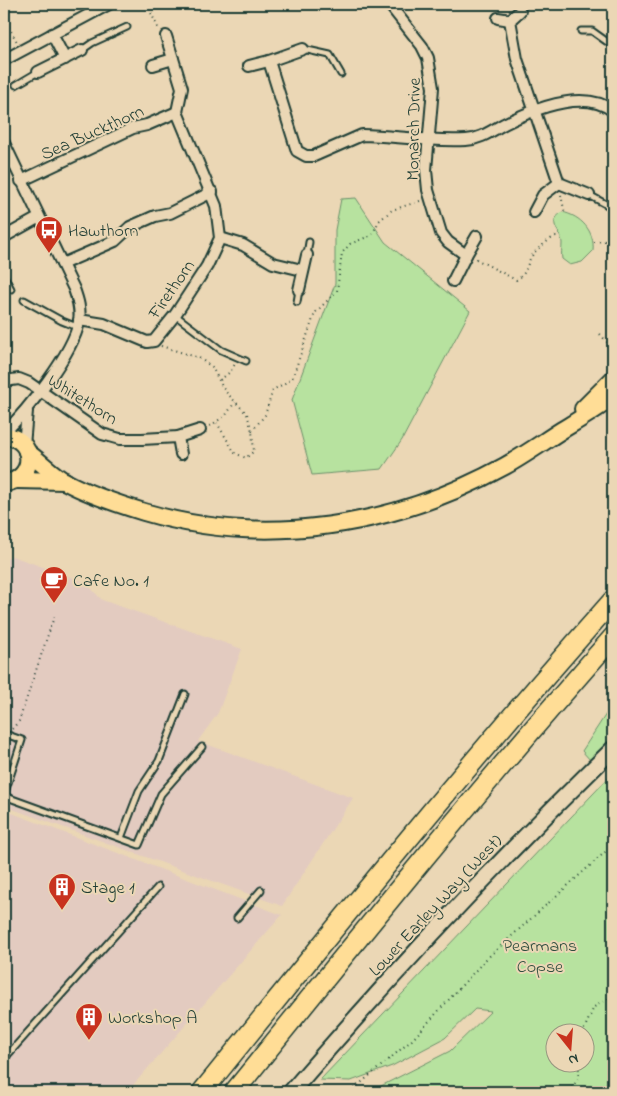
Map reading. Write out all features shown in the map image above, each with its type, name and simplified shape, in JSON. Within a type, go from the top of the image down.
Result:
[{"type":"highway","points":[[202,1092],[384,867],[518,708],[613,600]]},
{"type":"highway","points":[[234,1092],[526,734],[613,637]]},
{"type":"main road","points":[[564,429],[613,379]]},
{"type":"main road","points":[[4,434],[14,438],[65,481],[139,510],[200,525],[254,531],[317,529],[356,522],[438,497],[504,466],[613,397]]},
{"type":"main road","points":[[9,484],[26,471],[28,465],[26,449]]},
{"type":"main road","points":[[9,484],[65,481]]},
{"type":"main road","name":"Lower Earley Way (West)","points":[[291,1092],[376,996],[553,807],[613,749]]},
{"type":"street","points":[[4,60],[109,4]]},
{"type":"street","name":"Monarch Drive","points":[[389,4],[412,32],[428,58],[433,88],[426,170],[430,198],[441,233],[448,242],[467,254]]},
{"type":"street","points":[[510,20],[520,11]]},
{"type":"street","points":[[498,18],[510,20]]},
{"type":"street","points":[[510,20],[517,59],[559,183]]},
{"type":"street","points":[[52,34],[65,59]]},
{"type":"street","points":[[166,36],[182,88],[177,112]]},
{"type":"street","points":[[249,66],[269,61],[303,48]]},
{"type":"street","points":[[38,72],[82,50]]},
{"type":"street","points":[[153,65],[173,59]]},
{"type":"street","points":[[269,61],[279,88],[292,142],[297,151],[306,156],[327,152],[348,139],[362,135],[466,140],[480,138],[518,118],[567,101],[583,99],[611,109],[613,96]]},
{"type":"street","name":"Sea Buckthorn","points":[[21,181],[133,128],[147,125],[177,112]]},
{"type":"street","name":"Firethorn","points":[[78,324],[104,324],[147,342],[154,341],[175,315],[207,266],[220,238],[220,218],[212,192],[177,112]]},
{"type":"street","points":[[4,143],[77,298],[78,324],[72,341],[27,411],[4,434]]},
{"type":"street","points":[[559,183],[589,195]]},
{"type":"street","points":[[534,212],[543,195],[559,183]]},
{"type":"street","points":[[62,264],[115,240],[130,227],[155,216],[170,213],[212,192]]},
{"type":"street","points":[[4,237],[38,218]]},
{"type":"street","points":[[453,280],[477,236]]},
{"type":"street","points":[[220,238],[243,245],[273,263],[302,270]]},
{"type":"street","points":[[298,290],[307,255]]},
{"type":"street","name":"Whitethorn","points":[[4,381],[19,380],[29,383],[39,392],[72,411],[102,434],[120,439],[178,436],[200,430]]},
{"type":"street","points":[[26,449],[27,411]]},
{"type":"street","points":[[178,436],[181,454]]},
{"type":"lane","points":[[82,50],[127,26]]},
{"type":"lane","points":[[581,31],[592,32],[613,46]]},
{"type":"lane","points":[[303,48],[330,55],[341,74]]},
{"type":"lane","points":[[16,84],[38,72]]},
{"type":"lane","points":[[589,195],[613,208]]},
{"type":"lane","points":[[307,255],[309,242]]},
{"type":"lane","points":[[4,276],[11,289]]},
{"type":"lane","points":[[297,302],[298,290]]},
{"type":"lane","points":[[24,300],[62,321],[78,324]]},
{"type":"lane","points":[[175,315],[221,350],[238,360],[246,361]]},
{"type":"lane","points":[[121,838],[139,791],[159,761],[185,694]]},
{"type":"lane","points":[[8,735],[22,740],[4,796],[139,845],[161,794],[202,747]]},
{"type":"lane","points":[[4,1059],[158,888]]},
{"type":"lane","points":[[237,918],[261,890]]},
{"type":"path","points":[[147,4],[159,31],[166,36]]},
{"type":"path","points":[[4,18],[16,42],[24,49]]},
{"type":"path","points":[[559,183],[565,214]]},
{"type":"path","points":[[252,431],[265,415],[273,390],[292,380],[315,313],[336,291],[342,253],[350,244],[372,235],[379,221],[392,210],[430,198]]},
{"type":"path","points":[[467,254],[516,280],[528,268],[530,259],[549,240],[558,235]]},
{"type":"path","points":[[594,242],[613,240]]},
{"type":"path","points":[[600,334],[613,349]]},
{"type":"path","points":[[154,341],[158,346],[199,358],[212,367],[224,390],[247,414],[252,431],[254,451],[246,458],[235,453],[217,423]]},
{"type":"path","points":[[220,380],[230,372],[238,360]]},
{"type":"path","points":[[200,430],[217,423],[235,402]]},
{"type":"path","points":[[8,735],[19,721],[54,617]]},
{"type":"path","points":[[350,1092],[412,1040],[485,960],[613,845]]},
{"type":"path","points":[[586,1024],[594,1007],[613,996]]},
{"type":"path","points":[[569,1092],[578,1078],[578,1074]]},
{"type":"shaded area","points":[[12,556],[85,582],[102,600],[242,649],[218,713],[198,741],[353,798],[282,906],[4,806],[4,560]]},
{"type":"shaded area","points":[[4,810],[282,915],[127,1092],[4,1092]]},
{"type":"green space","points":[[356,198],[385,242],[470,311],[402,440],[382,469],[312,475],[292,400],[335,284],[335,230],[341,199]]},
{"type":"green space","points":[[562,212],[581,221],[592,237],[593,251],[582,262],[570,265],[562,259],[562,243],[555,220]]},
{"type":"green space","points":[[613,686],[613,739],[591,761],[582,751],[608,711],[607,695]]},
{"type":"green space","name":"Pearmans Copse","points":[[613,773],[613,1092],[355,1092],[379,1087],[450,1051],[491,1011],[475,1009],[445,1038],[392,1066],[351,1081],[320,1080]]},
{"type":"place","name":"Hawthorn","points":[[49,254]]},
{"type":"place","name":"Cafe No. 1","points":[[54,604]]},
{"type":"place","name":"Stage 1","points":[[62,911]]},
{"type":"place","name":"Workshop A","points":[[89,1041]]}]
